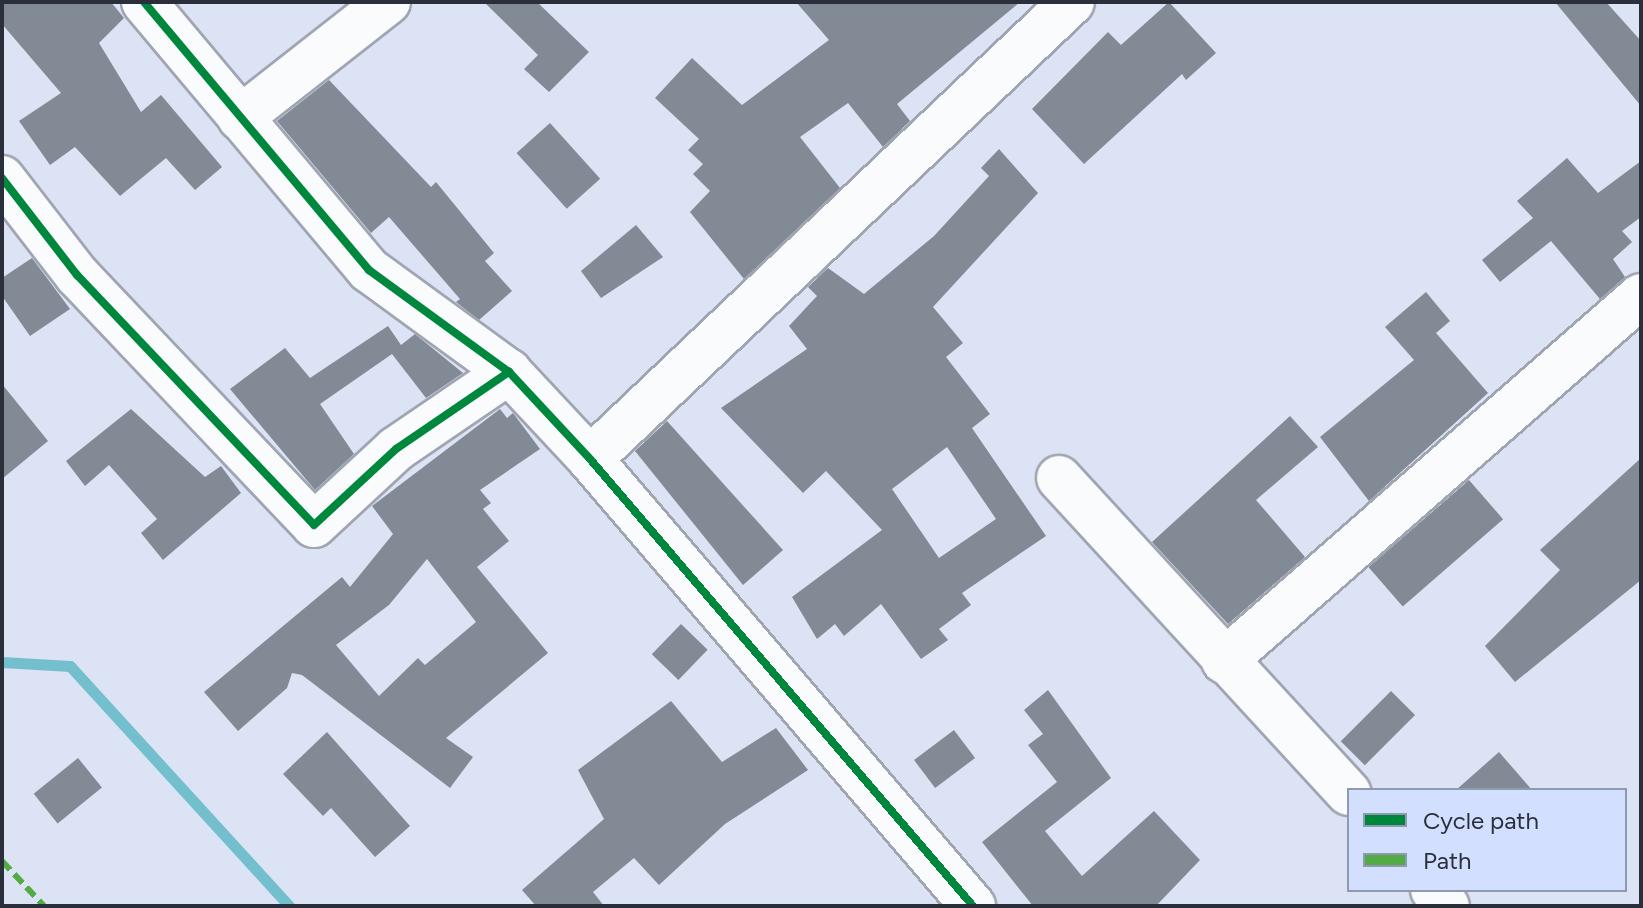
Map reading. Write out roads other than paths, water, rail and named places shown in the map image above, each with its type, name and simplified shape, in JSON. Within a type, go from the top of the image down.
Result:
[{"type":"street","points":[[144,2],[369,270],[509,372],[590,459],[973,906]]},
{"type":"street","points":[[240,118],[388,2]]},
{"type":"street","points":[[590,459],[1072,2]]},
{"type":"street","points":[[2,178],[77,275],[314,525],[396,449],[509,372]]},
{"type":"street","points":[[1224,661],[1641,296]]},
{"type":"street","points":[[1059,478],[1224,661],[1347,791]]},
{"type":"waterway","points":[[2,662],[70,666],[289,906]]}]
